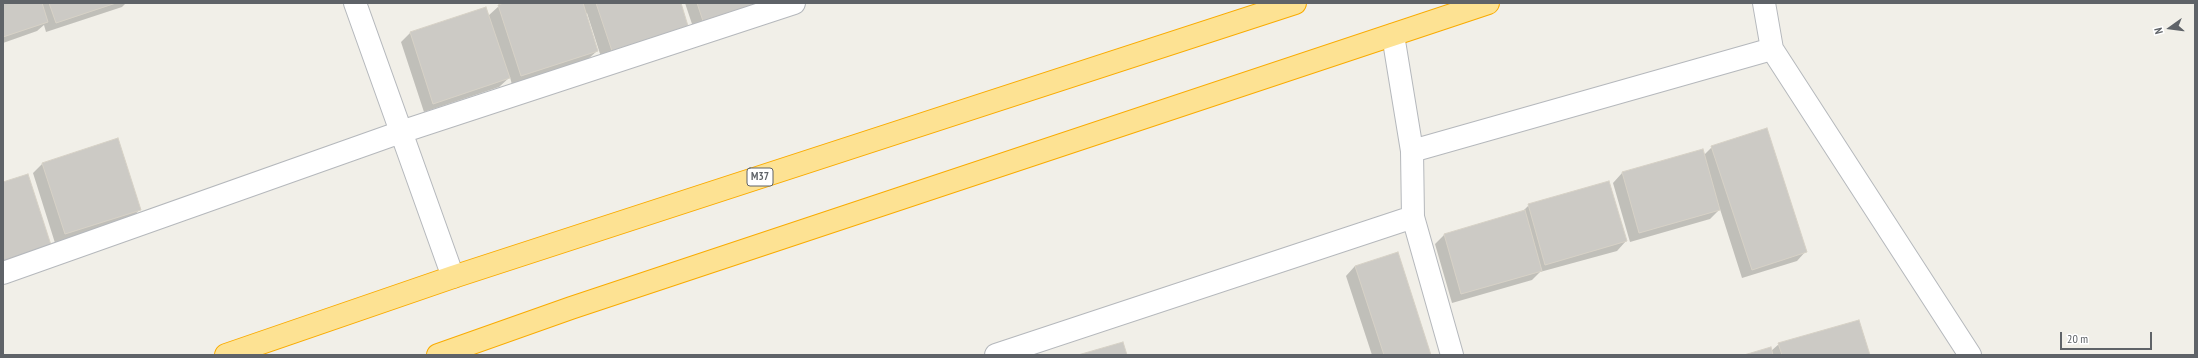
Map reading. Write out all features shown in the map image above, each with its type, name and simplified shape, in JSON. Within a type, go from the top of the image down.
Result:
[{"type":"highway","name":"M37","points":[[226,355],[453,277],[1295,3]]},
{"type":"highway","points":[[438,355],[571,308],[1488,3]]},
{"type":"street","points":[[355,3],[453,277]]},
{"type":"street","points":[[3,273],[401,132],[794,3]]},
{"type":"street","points":[[1764,3],[1772,49],[1970,355]]},
{"type":"street","points":[[1393,35],[1412,151],[1413,218],[1452,355]]},
{"type":"street","points":[[1412,151],[1772,49]]},
{"type":"street","points":[[996,355],[1413,218]]},
{"type":"building","points":[[3,3],[42,3],[48,22],[3,37]]},
{"type":"building","points":[[49,3],[116,3],[56,23]]},
{"type":"building","points":[[504,3],[583,3],[598,51],[521,76],[498,5]]},
{"type":"building","points":[[596,3],[681,3],[688,26],[612,51]]},
{"type":"building","points":[[697,3],[758,3],[703,21]]},
{"type":"building","points":[[486,7],[510,78],[433,104],[410,32]]},
{"type":"building","points":[[1767,128],[1807,252],[1752,270],[1711,146]]},
{"type":"building","points":[[118,138],[141,210],[65,234],[42,163]]},
{"type":"building","points":[[1703,149],[1720,210],[1639,233],[1622,172]]},
{"type":"building","points":[[28,174],[51,245],[3,261],[3,182]]},
{"type":"building","points":[[1609,181],[1627,241],[1545,265],[1528,204]]},
{"type":"building","points":[[1525,210],[1542,271],[1461,294],[1444,234]]},
{"type":"building","points":[[1398,252],[1431,355],[1384,355],[1355,266]]},
{"type":"building","points":[[1859,320],[1870,355],[1782,355],[1778,343]]},
{"type":"building","points":[[1123,342],[1127,355],[1078,355]]},
{"type":"building","points":[[1771,347],[1773,355],[1744,355]]}]
